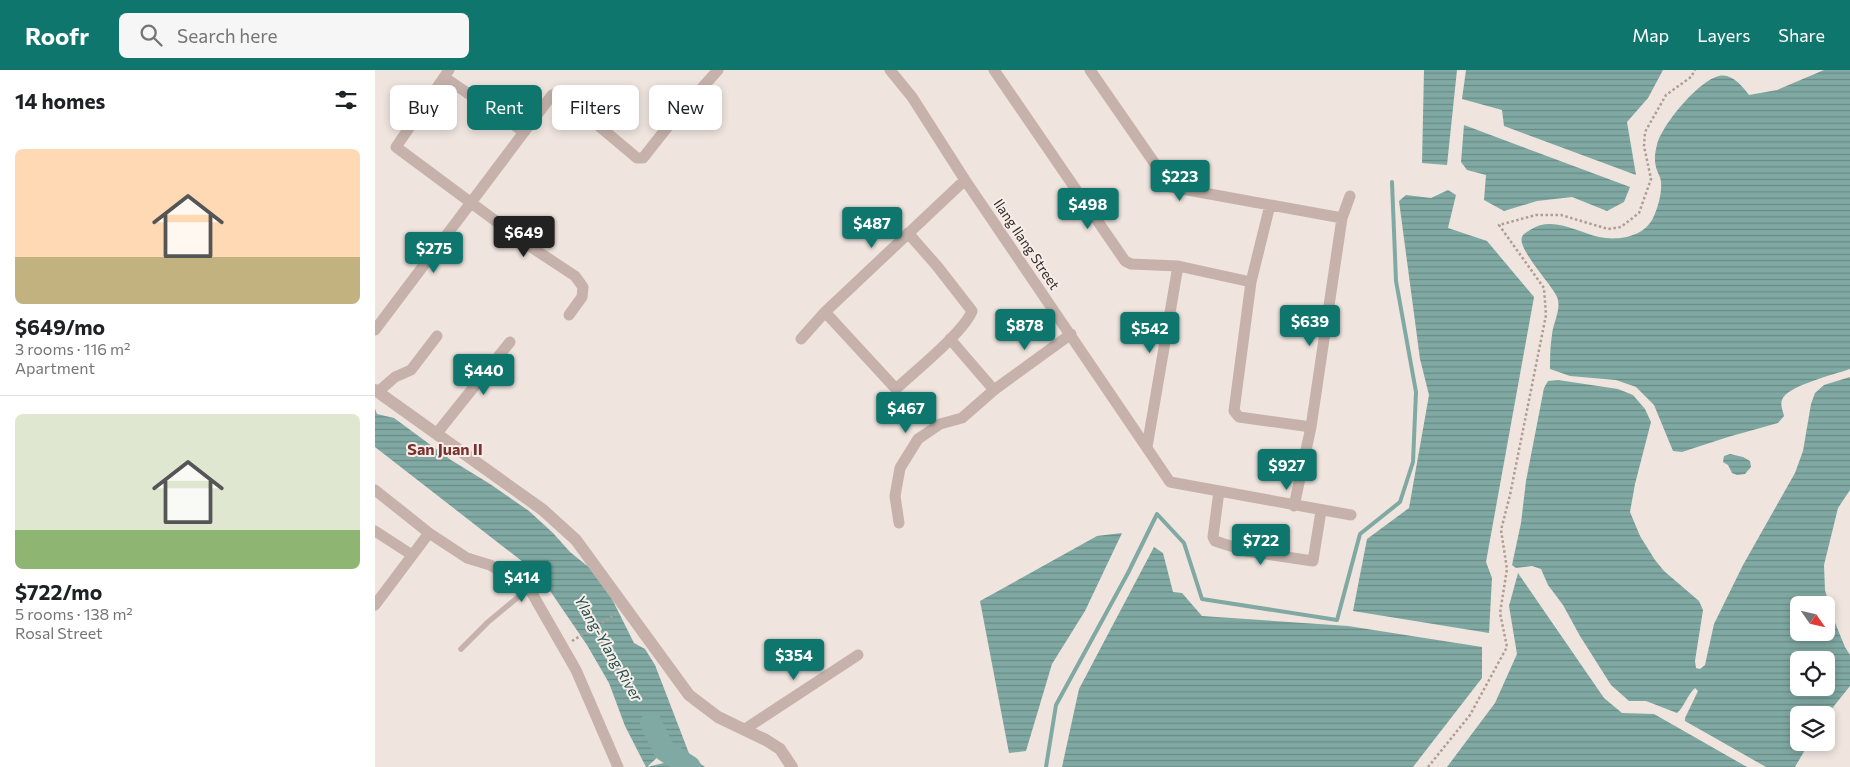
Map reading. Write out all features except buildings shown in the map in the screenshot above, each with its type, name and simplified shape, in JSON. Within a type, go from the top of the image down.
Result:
[{"type":"street","points":[[375,330],[552,94],[558,93],[562,95],[637,158],[643,158],[673,120],[718,70]]},
{"type":"street","name":"Ilang Ilang Street","points":[[889,70],[912,97],[965,180],[1170,482],[1351,515]]},
{"type":"street","points":[[994,70],[1125,261],[1131,264],[1178,266],[1251,282]]},
{"type":"street","points":[[1090,70],[1171,187],[1343,218]]},
{"type":"street","points":[[524,132],[446,74],[396,147],[528,245],[575,276],[583,287],[583,292],[582,297],[569,314]]},
{"type":"street","points":[[801,338],[825,312],[965,180]]},
{"type":"street","points":[[1294,506],[1311,428],[1343,218],[1350,196]]},
{"type":"street","points":[[1270,205],[1251,282],[1233,411],[1239,417],[1311,428]]},
{"type":"street","points":[[825,312],[896,389],[950,339],[972,311],[908,233]]},
{"type":"street","points":[[1147,447],[1178,266]]},
{"type":"street","points":[[899,523],[895,496],[900,468],[918,439],[940,424],[962,418],[994,390],[1071,334]]},
{"type":"street","points":[[437,336],[411,370],[395,377],[376,391],[543,510],[576,540],[689,695],[718,717],[745,729],[780,749],[792,767]]},
{"type":"street","points":[[950,339],[994,390]]},
{"type":"street","points":[[437,433],[510,342]]},
{"type":"street","points":[[375,490],[429,533],[467,558],[490,565],[529,588],[576,670],[618,767]]},
{"type":"street","points":[[1219,491],[1213,537],[1217,543],[1246,551],[1313,561],[1321,511]]},
{"type":"street","points":[[375,531],[412,555]]},
{"type":"street","points":[[377,600],[429,533]]},
{"type":"street","points":[[745,729],[858,655]]},
{"type":"lane","points":[[461,649],[488,622],[529,588]]},
{"type":"path","points":[[1428,767],[1469,715],[1507,647],[1500,613],[1507,569],[1501,530],[1510,495],[1546,315],[1544,288],[1499,226],[1536,215],[1561,215],[1608,229],[1621,227],[1639,213],[1651,179],[1644,146],[1645,132],[1665,95],[1691,78],[1695,70]]},
{"type":"path","points":[[580,636],[619,612]]},
{"type":"water","points":[[1424,70],[1457,70],[1447,165],[1422,163]]},
{"type":"water","points":[[1466,70],[1663,70],[1648,98],[1627,122],[1636,175],[1504,126],[1502,110],[1462,99]]},
{"type":"water","points":[[1824,70],[1850,70],[1850,369],[1802,385],[1785,395],[1781,404],[1784,416],[1778,423],[1682,452],[1673,451],[1654,405],[1636,387],[1616,380],[1570,376],[1550,369],[1551,339],[1558,310],[1558,300],[1524,249],[1522,237],[1530,230],[1547,224],[1565,226],[1606,238],[1622,238],[1643,230],[1655,214],[1661,191],[1661,180],[1655,164],[1656,148],[1660,137],[1673,116],[1701,86],[1719,76],[1728,76],[1736,81],[1749,95],[1777,90]]},
{"type":"water","points":[[1464,125],[1630,187],[1624,202],[1607,211],[1572,197],[1537,201],[1504,211],[1484,200],[1486,175],[1467,170],[1461,162]]},
{"type":"water","points":[[1448,190],[1456,195],[1448,228],[1487,241],[1534,297],[1486,562],[1492,578],[1489,633],[1353,611],[1367,539],[1409,508],[1429,395],[1420,359],[1399,201],[1406,195],[1431,198]]},
{"type":"water","points":[[1850,377],[1850,490],[1838,508],[1824,565],[1827,596],[1790,596],[1790,641],[1835,641],[1835,623],[1850,655],[1850,686],[1834,706],[1790,706],[1790,751],[1804,751],[1795,767],[1766,767],[1685,721],[1698,691],[1695,688],[1677,713],[1646,701],[1629,701],[1611,685],[1563,605],[1548,585],[1541,569],[1532,566],[1516,568],[1512,565],[1544,388],[1548,381],[1558,380],[1618,389],[1633,395],[1645,409],[1651,422],[1630,512],[1640,536],[1655,560],[1664,571],[1699,601],[1703,610],[1695,661],[1696,668],[1700,669],[1705,665],[1714,624],[1743,565],[1795,473],[1803,451],[1811,404],[1815,393],[1824,385]]},
{"type":"water","points":[[375,409],[377,414],[394,418],[451,460],[529,511],[570,552],[596,573],[612,599],[634,643],[645,649],[655,665],[690,756],[705,767],[647,767],[646,767],[625,726],[609,683],[587,645],[544,582],[523,562],[375,447]],"holes":[[[664,751],[689,756],[689,757],[647,767]]]},
{"type":"water","points":[[1730,454],[1750,461],[1751,467],[1745,474],[1737,475],[1732,473],[1728,465],[1723,462],[1724,456]]},
{"type":"water","points":[[1122,533],[1085,611],[1052,664],[1026,751],[1009,753],[980,601],[1097,536]]},
{"type":"water","points":[[1154,547],[1163,553],[1173,592],[1182,593],[1202,616],[1348,626],[1482,647],[1482,678],[1413,767],[1062,767],[1079,689]]},
{"type":"water","points":[[1518,573],[1604,698],[1622,713],[1654,714],[1747,767],[1447,767],[1495,703],[1517,654],[1509,606]]},
{"type":"waterway","points":[[1046,767],[1056,705],[1128,573],[1157,514],[1184,543],[1202,599],[1337,620],[1360,534],[1400,502],[1413,462],[1416,392],[1396,281],[1392,182]]},
{"type":"waterway","name":"Ylang-Ylang River","points":[[651,723],[664,750],[690,767]]},
{"type":"district","name":"San Juan II","points":[[445,448]]}]
